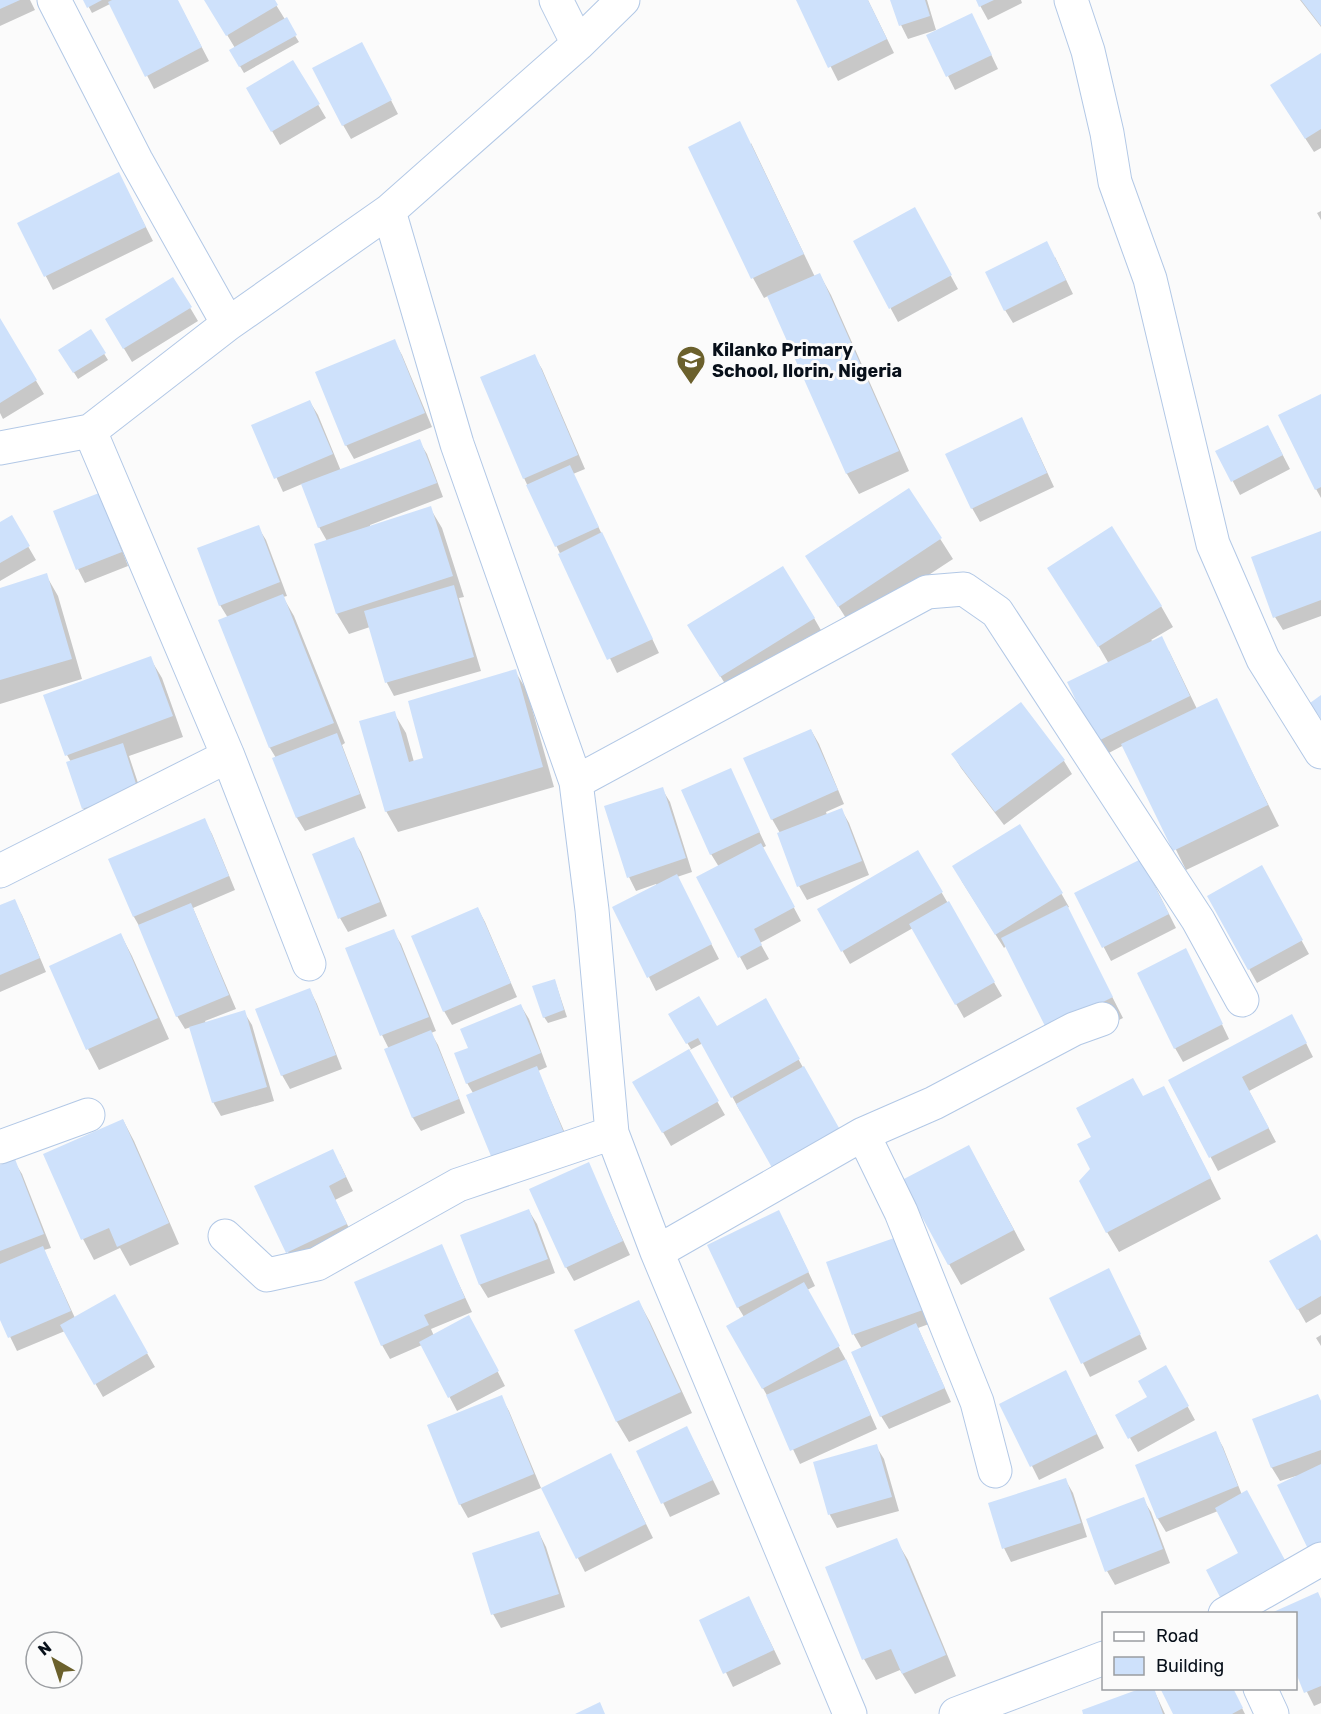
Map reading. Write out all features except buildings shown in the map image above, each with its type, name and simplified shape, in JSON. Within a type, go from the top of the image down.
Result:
[{"type":"street","points":[[54,0],[136,160],[228,324]]},
{"type":"street","points":[[556,0],[578,44]]},
{"type":"street","points":[[0,448],[90,431],[228,324],[389,211],[578,44],[623,0]]},
{"type":"street","points":[[1071,0],[1088,51],[1107,134],[1115,183],[1150,279],[1213,544],[1263,658],[1321,752]]},
{"type":"street","points":[[389,211],[457,444],[576,782],[592,910],[612,1133],[657,1252],[850,1714]]},
{"type":"street","points":[[90,431],[228,756],[309,964]]},
{"type":"street","points":[[576,782],[927,592],[964,589],[997,612],[1187,902],[1242,1000]]},
{"type":"street","points":[[0,871],[228,756]]},
{"type":"street","points":[[657,1252],[863,1134],[934,1103],[1074,1029],[1102,1019]]},
{"type":"street","points":[[0,1147],[88,1115]]},
{"type":"street","points":[[225,1236],[267,1275],[317,1264],[458,1185],[612,1133]]},
{"type":"street","points":[[863,1134],[901,1212],[977,1402],[995,1471]]},
{"type":"street","points":[[1228,1612],[1321,1559]]},
{"type":"street","points":[[956,1714],[1102,1659]]},
{"type":"street","points":[[1260,1690],[1272,1714]]},
{"type":"place","name":"Kilanko Primary School, Ilorin, Nigeria","points":[[691,386]]}]
